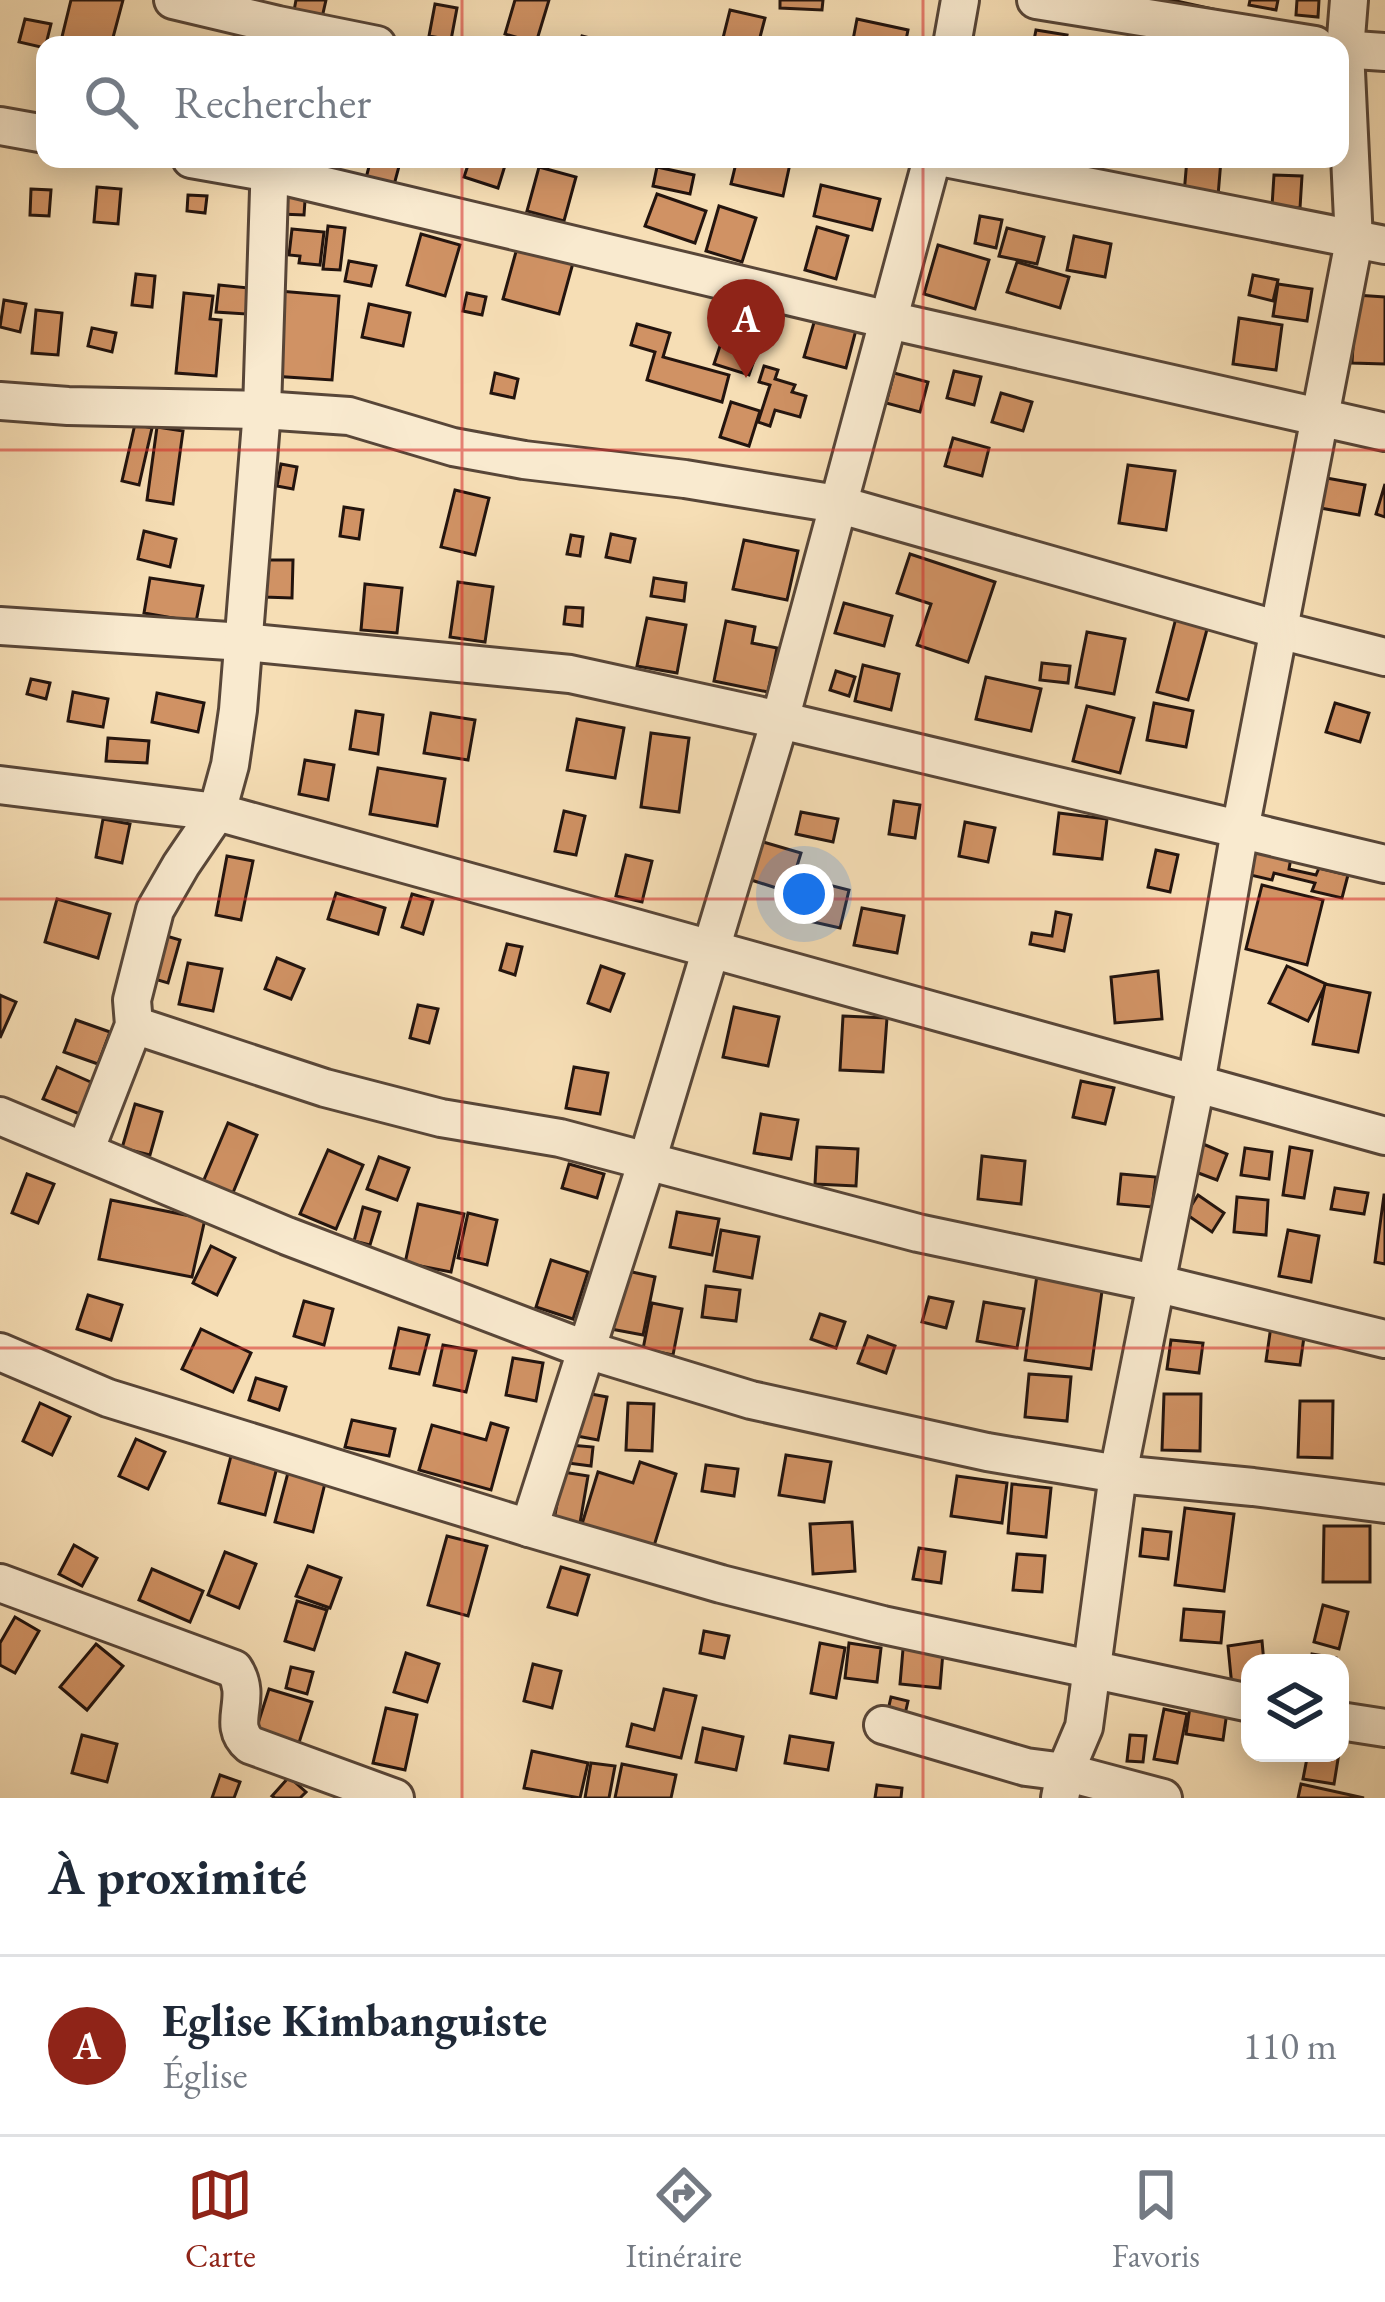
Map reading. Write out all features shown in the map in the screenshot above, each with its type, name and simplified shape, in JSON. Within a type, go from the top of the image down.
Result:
[{"type":"street","points":[[173,0],[337,36]]},
{"type":"street","points":[[954,36],[960,0]]},
{"type":"street","points":[[1036,0],[1260,36]]},
{"type":"street","points":[[1338,36],[1349,0]]},
{"type":"street","points":[[1349,49],[1385,52]]},
{"type":"street","points":[[0,126],[36,132]]},
{"type":"street","points":[[1062,1785],[1084,1726],[1118,1474],[1321,417],[1370,243],[1349,129]]},
{"type":"street","points":[[85,1151],[134,1025],[137,971],[155,910],[217,812],[230,765],[262,410],[271,168]]},
{"type":"street","points":[[279,168],[889,320],[1385,432]]},
{"type":"street","points":[[529,1528],[647,1160],[779,720],[930,168]]},
{"type":"street","points":[[995,168],[1370,243]]},
{"type":"street","points":[[0,400],[349,416],[453,447],[524,460],[837,503],[1385,657]]},
{"type":"street","points":[[0,626],[244,642],[570,674],[1385,864]]},
{"type":"street","points":[[0,785],[217,812],[1385,1136]]},
{"type":"street","points":[[134,1025],[325,1088],[440,1118],[560,1138],[918,1233],[1155,1283],[1385,1339]]},
{"type":"street","points":[[0,1116],[287,1236],[586,1350],[751,1400],[970,1448],[1118,1474],[1385,1504]]},
{"type":"street","points":[[0,1352],[108,1398],[787,1602],[1241,1701]]},
{"type":"street","points":[[0,1583],[233,1669],[243,1686],[242,1739],[395,1798]]},
{"type":"street","points":[[1349,1722],[1385,1728]]},
{"type":"street","points":[[883,1725],[1026,1767],[1062,1785],[1163,1798]]},
{"type":"building","points":[[71,0],[123,0],[113,36],[62,36]]},
{"type":"building","points":[[296,0],[326,0],[321,22],[293,16]]},
{"type":"building","points":[[515,0],[549,0],[538,36],[505,34]]},
{"type":"building","points":[[780,0],[823,0],[822,10],[780,8]]},
{"type":"building","points":[[1157,0],[1235,14],[1233,23],[1156,6]]},
{"type":"building","points":[[1250,0],[1278,0],[1276,10],[1249,5]]},
{"type":"building","points":[[1297,0],[1319,0],[1318,17],[1296,15]]},
{"type":"building","points":[[435,4],[457,8],[452,36],[429,36]]},
{"type":"building","points":[[730,10],[765,18],[760,36],[724,36]]},
{"type":"building","points":[[25,19],[51,24],[48,36],[36,36],[36,46],[19,42]]},
{"type":"building","points":[[857,19],[908,30],[907,36],[854,36]]},
{"type":"building","points":[[1036,30],[1067,35],[1067,36],[1035,36]]},
{"type":"building","points":[[369,168],[399,168],[394,185],[366,178]]},
{"type":"building","points":[[467,168],[504,168],[498,188],[464,177]]},
{"type":"building","points":[[539,168],[576,177],[564,221],[527,211]]},
{"type":"building","points":[[657,168],[694,175],[690,194],[653,186]]},
{"type":"building","points":[[735,168],[789,168],[783,196],[731,184]]},
{"type":"building","points":[[1186,168],[1220,168],[1218,196],[1184,194]]},
{"type":"building","points":[[1274,175],[1302,176],[1300,208],[1272,206]]},
{"type":"building","points":[[283,184],[306,186],[304,215],[281,214]]},
{"type":"building","points":[[821,185],[880,199],[872,230],[814,216]]},
{"type":"building","points":[[97,187],[121,189],[118,224],[94,222]]},
{"type":"building","points":[[31,189],[51,190],[49,216],[30,215]]},
{"type":"building","points":[[657,194],[706,211],[695,243],[645,226]]},
{"type":"building","points":[[188,195],[207,196],[205,213],[187,211]]},
{"type":"building","points":[[719,206],[756,218],[742,262],[706,251]]},
{"type":"building","points":[[980,216],[1002,220],[996,248],[975,243]]},
{"type":"building","points":[[328,226],[345,228],[340,270],[323,269]]},
{"type":"building","points":[[817,227],[848,236],[836,279],[805,270]]},
{"type":"building","points":[[1007,228],[1044,237],[1037,264],[999,256]]},
{"type":"building","points":[[292,229],[324,232],[320,265],[299,263],[300,256],[289,255]]},
{"type":"building","points":[[421,234],[460,245],[445,296],[407,285]]},
{"type":"building","points":[[1074,236],[1111,244],[1105,277],[1067,270]]},
{"type":"building","points":[[938,245],[989,260],[975,309],[924,294]]},
{"type":"building","points":[[517,248],[573,263],[559,314],[503,299]]},
{"type":"building","points":[[349,261],[376,266],[371,286],[345,281]]},
{"type":"building","points":[[1017,262],[1069,277],[1060,308],[1007,292]]},
{"type":"building","points":[[136,274],[155,276],[152,307],[132,305]]},
{"type":"building","points":[[1253,275],[1278,280],[1273,301],[1249,295]]},
{"type":"building","points":[[1278,284],[1312,289],[1307,321],[1273,316]]},
{"type":"building","points":[[219,285],[249,288],[246,314],[216,312]]},
{"type":"building","points":[[279,291],[339,296],[332,380],[272,376]]},
{"type":"building","points":[[184,293],[213,296],[210,319],[221,320],[216,376],[176,373]]},
{"type":"building","points":[[467,293],[486,297],[482,315],[463,311]]},
{"type":"building","points":[[1356,295],[1385,297],[1385,364],[1352,363]]},
{"type":"building","points":[[4,300],[26,304],[20,332],[0,327]]},
{"type":"building","points":[[369,304],[410,313],[403,346],[362,337]]},
{"type":"building","points":[[36,310],[62,313],[58,355],[32,353]]},
{"type":"building","points":[[1239,318],[1282,325],[1276,370],[1233,364]]},
{"type":"building","points":[[815,319],[856,330],[846,368],[804,357]]},
{"type":"building","points":[[637,324],[670,333],[663,357],[729,375],[722,402],[647,380],[655,352],[631,345]]},
{"type":"building","points":[[92,328],[116,333],[112,352],[88,346]]},
{"type":"building","points":[[723,337],[758,349],[749,375],[714,364]]},
{"type":"building","points":[[764,366],[778,370],[775,379],[795,385],[792,392],[806,396],[800,417],[775,410],[770,426],[758,422],[770,385],[759,382]]},
{"type":"building","points":[[954,371],[981,377],[974,405],[947,398]]},
{"type":"building","points":[[495,373],[518,379],[514,398],[491,393]]},
{"type":"building","points":[[894,373],[928,382],[920,412],[886,403]]},
{"type":"building","points":[[1001,393],[1032,402],[1023,431],[992,422]]},
{"type":"building","points":[[731,402],[760,411],[749,446],[720,437]]},
{"type":"building","points":[[135,424],[152,428],[139,485],[122,481]]},
{"type":"building","points":[[157,427],[183,431],[173,504],[147,500]]},
{"type":"building","points":[[953,438],[989,448],[982,476],[945,466]]},
{"type":"building","points":[[281,464],[297,467],[293,489],[277,486]]},
{"type":"building","points":[[1128,465],[1175,471],[1166,530],[1119,523]]},
{"type":"building","points":[[1321,477],[1365,485],[1359,515],[1315,507]]},
{"type":"building","points":[[1385,484],[1385,517],[1376,514]]},
{"type":"building","points":[[455,490],[489,498],[475,555],[441,547]]},
{"type":"building","points":[[344,507],[363,510],[359,539],[340,536]]},
{"type":"building","points":[[144,531],[176,539],[170,567],[138,559]]},
{"type":"building","points":[[611,534],[635,539],[630,562],[606,557]]},
{"type":"building","points":[[571,535],[583,537],[580,556],[567,554]]},
{"type":"building","points":[[744,540],[798,551],[787,600],[733,589]]},
{"type":"building","points":[[910,554],[995,582],[968,662],[917,645],[931,604],[897,593]]},
{"type":"building","points":[[265,560],[293,560],[292,598],[264,597]]},
{"type":"building","points":[[150,578],[203,586],[196,622],[144,613]]},
{"type":"building","points":[[654,578],[686,583],[684,601],[651,596]]},
{"type":"building","points":[[458,582],[493,587],[485,642],[450,637]]},
{"type":"building","points":[[365,584],[402,588],[397,633],[361,630]]},
{"type":"building","points":[[844,603],[892,616],[884,646],[835,633]]},
{"type":"building","points":[[566,607],[583,608],[582,626],[564,624]]},
{"type":"building","points":[[1177,614],[1209,622],[1188,700],[1157,692]]},
{"type":"building","points":[[647,618],[686,625],[677,673],[637,666]]},
{"type":"building","points":[[726,621],[755,627],[752,643],[777,648],[768,692],[714,681]]},
{"type":"building","points":[[1087,632],[1125,639],[1114,694],[1076,687]]},
{"type":"building","points":[[1042,663],[1070,666],[1068,683],[1040,680]]},
{"type":"building","points":[[863,665],[899,674],[891,710],[855,701]]},
{"type":"building","points":[[836,671],[855,677],[849,696],[830,690]]},
{"type":"building","points":[[986,677],[1041,689],[1031,731],[976,719]]},
{"type":"building","points":[[31,679],[50,683],[46,699],[27,694]]},
{"type":"building","points":[[73,692],[108,699],[103,727],[68,721]]},
{"type":"building","points":[[157,693],[204,703],[198,732],[152,722]]},
{"type":"building","points":[[1154,703],[1193,711],[1186,747],[1147,740]]},
{"type":"building","points":[[1335,703],[1369,713],[1360,742],[1326,732]]},
{"type":"building","points":[[1087,706],[1134,718],[1120,773],[1073,761]]},
{"type":"building","points":[[356,711],[383,715],[378,754],[350,749]]},
{"type":"building","points":[[431,713],[475,720],[468,760],[424,753]]},
{"type":"building","points":[[577,719],[624,728],[615,778],[567,770]]},
{"type":"building","points":[[651,733],[689,738],[679,812],[641,807]]},
{"type":"building","points":[[108,738],[149,741],[147,763],[106,761]]},
{"type":"building","points":[[305,760],[334,765],[328,800],[299,794]]},
{"type":"building","points":[[378,768],[445,779],[437,826],[370,814]]},
{"type":"building","points":[[894,801],[920,805],[915,838],[889,834]]},
{"type":"building","points":[[564,811],[585,816],[576,855],[555,851]]},
{"type":"building","points":[[801,812],[838,819],[833,842],[796,834]]},
{"type":"building","points":[[1059,813],[1107,819],[1102,859],[1054,854]]},
{"type":"building","points":[[103,819],[130,824],[122,863],[96,857]]},
{"type":"building","points":[[965,822],[995,828],[988,862],[959,856]]},
{"type":"building","points":[[760,841],[801,853],[789,892],[748,879]]},
{"type":"building","points":[[1253,849],[1291,858],[1289,869],[1316,875],[1319,868],[1348,875],[1342,898],[1312,891],[1315,883],[1274,873],[1272,880],[1246,874]]},
{"type":"building","points":[[1156,850],[1178,855],[1170,892],[1148,887]]},
{"type":"building","points":[[626,855],[652,861],[642,902],[616,896]]},
{"type":"building","points":[[227,856],[253,861],[241,920],[216,915]]},
{"type":"building","points":[[805,879],[849,890],[840,928],[796,918]]},
{"type":"building","points":[[1262,885],[1323,900],[1307,965],[1246,949]]},
{"type":"building","points":[[336,893],[385,908],[378,934],[328,919]]},
{"type":"building","points":[[412,894],[433,900],[423,934],[402,927]]},
{"type":"building","points":[[57,899],[110,914],[98,958],[45,942]]},
{"type":"building","points":[[862,908],[904,916],[897,953],[854,945]]},
{"type":"building","points":[[1056,912],[1071,915],[1064,951],[1030,944],[1032,933],[1052,936]]},
{"type":"building","points":[[163,935],[180,940],[168,983],[151,978]]},
{"type":"building","points":[[507,944],[522,947],[515,975],[500,970]]},
{"type":"building","points":[[277,958],[304,969],[291,999],[265,989]]},
{"type":"building","points":[[188,963],[222,969],[213,1011],[179,1004]]},
{"type":"building","points":[[601,966],[624,974],[610,1011],[588,1003]]},
{"type":"building","points":[[1287,966],[1326,984],[1308,1021],[1269,1003]]},
{"type":"building","points":[[1158,971],[1162,1019],[1115,1023],[1111,977]]},
{"type":"building","points":[[1325,984],[1370,993],[1358,1052],[1313,1044]]},
{"type":"building","points":[[0,995],[16,1002],[0,1038]]},
{"type":"building","points":[[418,1005],[438,1009],[429,1043],[410,1038]]},
{"type":"building","points":[[734,1007],[779,1017],[768,1066],[723,1057]]},
{"type":"building","points":[[843,1016],[887,1018],[883,1072],[840,1070]]},
{"type":"building","points":[[76,1020],[110,1032],[98,1064],[64,1052]]},
{"type":"building","points":[[57,1067],[95,1084],[82,1115],[43,1099]]},
{"type":"building","points":[[574,1067],[608,1073],[600,1114],[566,1108]]},
{"type":"building","points":[[1081,1081],[1114,1088],[1105,1124],[1073,1117]]},
{"type":"building","points":[[135,1104],[162,1112],[150,1155],[122,1148]]},
{"type":"building","points":[[761,1114],[798,1120],[791,1159],[754,1153]]},
{"type":"building","points":[[228,1123],[257,1135],[232,1195],[203,1182]]},
{"type":"building","points":[[1203,1144],[1227,1154],[1217,1180],[1193,1171]]},
{"type":"building","points":[[817,1147],[858,1149],[856,1186],[815,1184]]},
{"type":"building","points":[[1290,1147],[1312,1151],[1304,1198],[1283,1195]]},
{"type":"building","points":[[1245,1148],[1272,1152],[1269,1179],[1241,1175]]},
{"type":"building","points":[[328,1150],[363,1165],[336,1229],[300,1214]]},
{"type":"building","points":[[982,1156],[1025,1161],[1021,1204],[978,1199]]},
{"type":"building","points":[[379,1157],[409,1168],[397,1200],[367,1189]]},
{"type":"building","points":[[569,1164],[604,1174],[597,1198],[562,1188]]},
{"type":"building","points":[[27,1174],[54,1184],[38,1223],[12,1213]]},
{"type":"building","points":[[1121,1174],[1156,1177],[1152,1207],[1118,1204]]},
{"type":"building","points":[[1335,1188],[1368,1193],[1364,1214],[1331,1209]]},
{"type":"building","points":[[1198,1195],[1224,1213],[1212,1232],[1186,1214]]},
{"type":"building","points":[[1385,1195],[1385,1264],[1375,1262]]},
{"type":"building","points":[[1237,1197],[1268,1200],[1266,1235],[1234,1232]]},
{"type":"building","points":[[111,1200],[205,1219],[192,1277],[99,1259]]},
{"type":"building","points":[[418,1204],[464,1214],[451,1272],[405,1263]]},
{"type":"building","points":[[363,1207],[380,1212],[370,1245],[354,1241]]},
{"type":"building","points":[[677,1212],[719,1219],[712,1255],[670,1247]]},
{"type":"building","points":[[468,1213],[497,1220],[487,1265],[458,1258]]},
{"type":"building","points":[[721,1230],[759,1237],[752,1278],[714,1271]]},
{"type":"building","points":[[1288,1230],[1319,1236],[1311,1282],[1279,1276]]},
{"type":"building","points":[[211,1246],[235,1258],[217,1295],[193,1283]]},
{"type":"building","points":[[551,1260],[588,1272],[573,1319],[536,1307]]},
{"type":"building","points":[[1038,1268],[1104,1277],[1091,1369],[1025,1360]]},
{"type":"building","points":[[623,1270],[655,1277],[643,1335],[611,1329]]},
{"type":"building","points":[[706,1286],[740,1290],[736,1321],[702,1317]]},
{"type":"building","points":[[88,1295],[122,1305],[111,1340],[77,1329]]},
{"type":"building","points":[[929,1297],[953,1302],[946,1328],[922,1322]]},
{"type":"building","points":[[304,1301],[333,1309],[324,1345],[294,1336]]},
{"type":"building","points":[[984,1302],[1024,1309],[1017,1348],[977,1341]]},
{"type":"building","points":[[652,1303],[682,1309],[673,1355],[643,1349]]},
{"type":"building","points":[[820,1314],[845,1322],[836,1348],[811,1339]]},
{"type":"building","points":[[1271,1326],[1305,1330],[1300,1365],[1266,1361]]},
{"type":"building","points":[[399,1328],[429,1335],[419,1374],[390,1368]]},
{"type":"building","points":[[201,1329],[251,1353],[233,1392],[182,1369]]},
{"type":"building","points":[[868,1336],[895,1346],[886,1373],[858,1363]]},
{"type":"building","points":[[1171,1340],[1203,1343],[1199,1373],[1167,1369]]},
{"type":"building","points":[[443,1345],[476,1351],[466,1392],[434,1385]]},
{"type":"building","points":[[513,1358],[543,1363],[536,1401],[506,1395]]},
{"type":"building","points":[[1029,1374],[1071,1377],[1067,1421],[1025,1417]]},
{"type":"building","points":[[256,1378],[286,1387],[279,1410],[249,1400]]},
{"type":"building","points":[[586,1393],[607,1397],[598,1440],[577,1436]]},
{"type":"building","points":[[1164,1394],[1201,1394],[1200,1451],[1162,1450]]},
{"type":"building","points":[[1300,1401],[1333,1401],[1332,1458],[1298,1457]]},
{"type":"building","points":[[40,1403],[70,1417],[52,1455],[23,1441]]},
{"type":"building","points":[[628,1403],[654,1404],[652,1451],[626,1450]]},
{"type":"building","points":[[352,1420],[395,1429],[389,1456],[345,1447]]},
{"type":"building","points":[[491,1423],[508,1428],[491,1490],[419,1470],[432,1425],[486,1440]]},
{"type":"building","points":[[136,1439],[165,1452],[148,1489],[119,1476]]},
{"type":"building","points":[[570,1445],[593,1447],[591,1466],[568,1463]]},
{"type":"building","points":[[232,1452],[278,1463],[265,1515],[219,1503]]},
{"type":"building","points":[[786,1455],[831,1462],[824,1502],[779,1495]]},
{"type":"building","points":[[640,1462],[676,1474],[654,1546],[582,1524],[598,1472],[633,1483]]},
{"type":"building","points":[[290,1465],[327,1475],[313,1532],[275,1522]]},
{"type":"building","points":[[706,1465],[738,1469],[734,1496],[702,1491]]},
{"type":"building","points":[[563,1472],[588,1476],[579,1529],[553,1525]]},
{"type":"building","points":[[957,1476],[1007,1483],[1002,1523],[951,1516]]},
{"type":"building","points":[[1012,1484],[1051,1488],[1046,1537],[1008,1533]]},
{"type":"building","points":[[1185,1508],[1234,1514],[1224,1591],[1175,1585]]},
{"type":"building","points":[[852,1522],[855,1571],[813,1574],[810,1524]]},
{"type":"building","points":[[1324,1526],[1370,1526],[1370,1582],[1323,1582]]},
{"type":"building","points":[[1143,1529],[1171,1532],[1168,1559],[1140,1556]]},
{"type":"building","points":[[447,1536],[487,1546],[468,1616],[428,1605]]},
{"type":"building","points":[[74,1545],[97,1558],[82,1586],[59,1574]]},
{"type":"building","points":[[919,1548],[945,1552],[941,1583],[913,1579]]},
{"type":"building","points":[[225,1552],[256,1564],[239,1608],[208,1595]]},
{"type":"building","points":[[1017,1554],[1045,1556],[1042,1592],[1013,1590]]},
{"type":"building","points":[[308,1566],[341,1578],[330,1608],[296,1596]]},
{"type":"building","points":[[561,1567],[589,1575],[577,1615],[548,1607]]},
{"type":"building","points":[[152,1569],[203,1591],[190,1622],[139,1600]]},
{"type":"building","points":[[297,1601],[327,1610],[314,1650],[285,1641]]},
{"type":"building","points":[[1323,1605],[1348,1612],[1339,1649],[1314,1642]]},
{"type":"building","points":[[1184,1609],[1224,1612],[1221,1643],[1181,1640]]},
{"type":"building","points":[[15,1617],[39,1631],[15,1673],[0,1665],[0,1643]]},
{"type":"building","points":[[704,1631],[729,1636],[724,1658],[700,1653]]},
{"type":"building","points":[[1262,1641],[1263,1654],[1241,1654],[1241,1686],[1232,1687],[1228,1646]]},
{"type":"building","points":[[820,1643],[845,1648],[836,1698],[811,1693]]},
{"type":"building","points":[[849,1643],[881,1648],[877,1682],[845,1678]]},
{"type":"building","points":[[96,1644],[123,1666],[87,1710],[60,1687]]},
{"type":"building","points":[[903,1649],[943,1652],[940,1688],[900,1684]]},
{"type":"building","points":[[406,1653],[439,1664],[427,1702],[394,1692]]},
{"type":"building","points":[[533,1664],[561,1671],[552,1708],[524,1701]]},
{"type":"building","points":[[291,1667],[313,1672],[307,1694],[286,1688]]},
{"type":"building","points":[[269,1689],[312,1702],[297,1749],[254,1736]]},
{"type":"building","points":[[664,1689],[696,1696],[681,1758],[627,1746],[632,1724],[654,1730]]},
{"type":"building","points":[[891,1697],[908,1701],[903,1723],[886,1719]]},
{"type":"building","points":[[1191,1700],[1228,1705],[1223,1740],[1186,1734]]},
{"type":"building","points":[[386,1708],[417,1715],[405,1770],[373,1763]]},
{"type":"building","points":[[1164,1709],[1187,1714],[1177,1763],[1154,1759]]},
{"type":"building","points":[[703,1728],[743,1737],[736,1770],[696,1762]]},
{"type":"building","points":[[82,1735],[117,1744],[107,1782],[72,1773]]},
{"type":"building","points":[[1130,1735],[1146,1736],[1143,1762],[1127,1761]]},
{"type":"building","points":[[790,1736],[833,1743],[828,1770],[785,1763]]},
{"type":"building","points":[[532,1751],[588,1763],[580,1798],[524,1788]]},
{"type":"building","points":[[1306,1762],[1338,1762],[1334,1784],[1303,1779]]},
{"type":"building","points":[[591,1763],[615,1766],[609,1798],[585,1798]]},
{"type":"building","points":[[622,1764],[676,1775],[671,1798],[615,1798]]},
{"type":"building","points":[[220,1775],[240,1782],[234,1798],[212,1798]]},
{"type":"building","points":[[289,1777],[306,1792],[300,1798],[272,1796]]},
{"type":"building","points":[[1301,1784],[1364,1798],[1298,1798]]},
{"type":"building","points":[[877,1785],[902,1788],[901,1798],[875,1798]]},
{"type":"place","name":"Eglise Kimbanguiste","points":[[746,378]]}]
